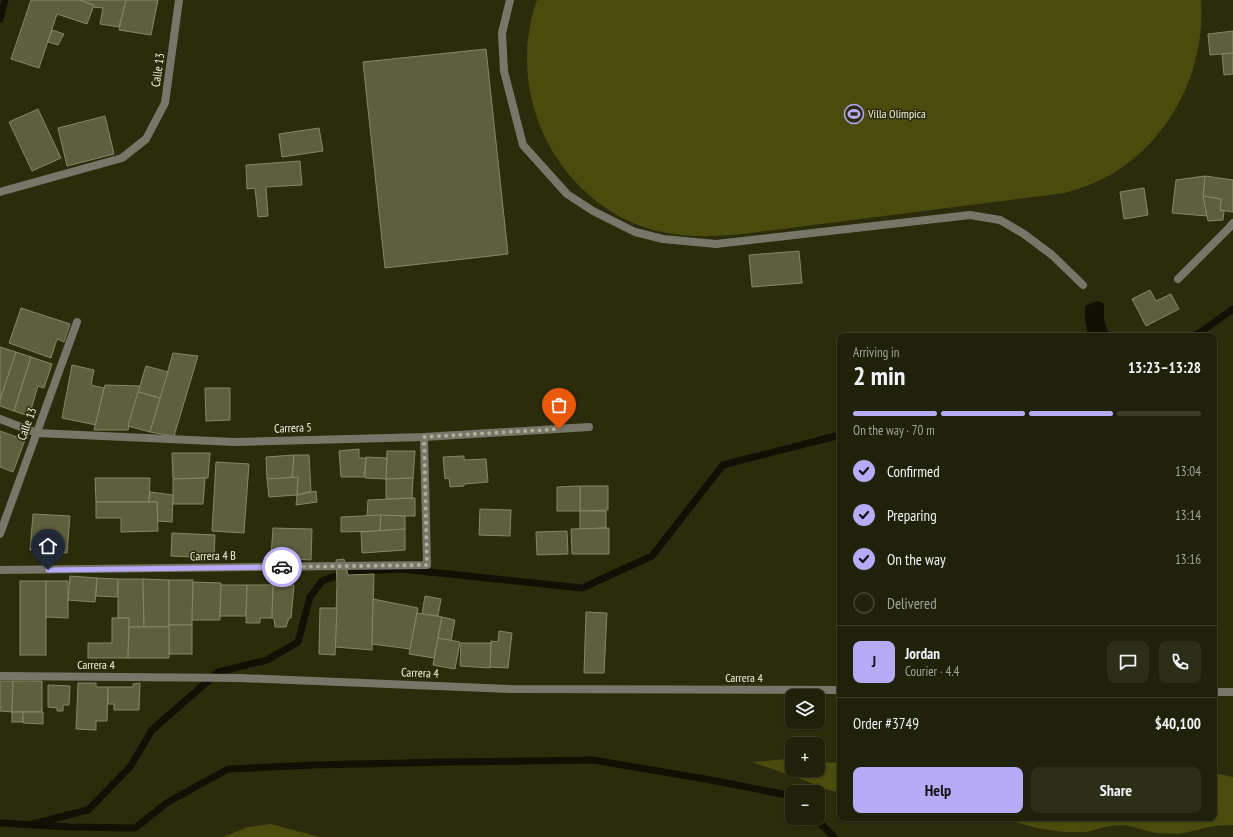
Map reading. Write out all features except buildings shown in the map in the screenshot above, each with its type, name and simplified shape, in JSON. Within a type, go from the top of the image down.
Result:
[{"type":"street","name":"Calle 13","points":[[0,192],[122,158],[146,139],[165,103],[180,0]]},
{"type":"street","points":[[510,0],[502,33],[504,71],[523,145],[567,194],[593,211],[635,232],[663,239],[716,244],[970,215],[1000,220],[1024,234],[1052,255],[1083,285]]},
{"type":"street","points":[[1178,280],[1233,223]]},
{"type":"street","name":"Calle 13","points":[[0,534],[77,322]]},
{"type":"street","name":"Carrera 5","points":[[0,419],[37,433],[235,442],[424,437],[589,427]]},
{"type":"street","name":"Carrera 4 B","points":[[0,570],[427,565],[424,437]]},
{"type":"street","name":"Carrera 4","points":[[0,676],[240,678],[511,689],[837,690]]},
{"type":"street","points":[[1217,692],[1233,692]]},
{"type":"shaded area","name":"Villa Olimpica","points":[[537,0],[1201,0],[1201,26],[1197,52],[1190,76],[1180,100],[1167,122],[1151,143],[1132,160],[1110,175],[1094,183],[1065,193],[743,234],[696,236],[673,234],[650,229],[617,215],[588,194],[564,168],[546,138],[533,105],[527,71],[528,35]]},
{"type":"shaded area","points":[[1098,301],[1104,304],[1104,320],[1108,333],[1087,333],[1085,306]]},
{"type":"shaded area","points":[[785,759],[785,773],[752,762]]},
{"type":"shaded area","points":[[825,762],[837,763],[837,792],[825,789],[825,785],[816,785],[796,777],[825,777]]},
{"type":"shaded area","points":[[1217,774],[1233,777],[1233,825],[1214,826],[1180,834],[1155,833],[1126,825],[1110,826],[1086,832],[1064,832],[1037,828],[1012,821],[1217,821]]},
{"type":"shaded area","points":[[271,824],[320,837],[223,837],[248,827]]},
{"type":"waterway","points":[[0,19],[5,0]]},
{"type":"waterway","points":[[1199,333],[1233,309]]},
{"type":"waterway","points":[[33,824],[88,810],[130,767],[152,730],[218,672],[267,660],[298,642],[310,597],[322,581],[341,574],[361,571],[402,569],[582,588],[652,556],[723,465],[837,436]]},
{"type":"waterway","points":[[0,823],[69,827],[135,828],[168,802],[228,769],[314,765],[593,760],[711,780],[785,795]]},
{"type":"waterway","points":[[822,825],[834,837]]},
{"type":"way so far","points":[[282,567],[427,565],[424,437],[559,429]]},
{"type":"place","name":"Villa Olimpica","points":[[854,114]]},
{"type":"route","points":[[48,570],[282,567]]}]
